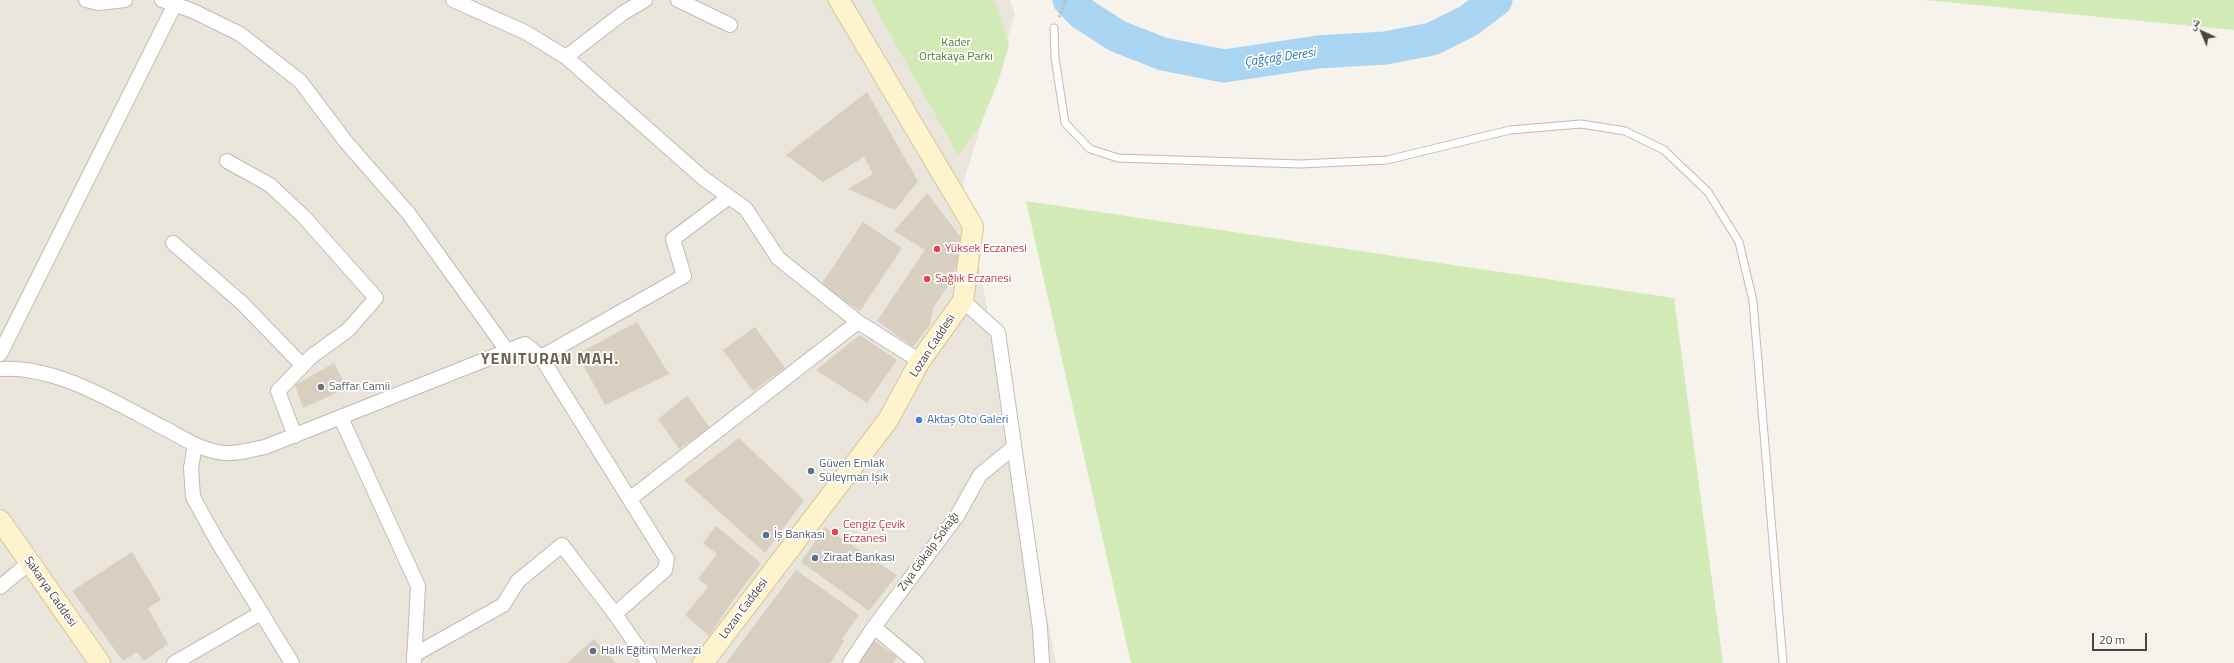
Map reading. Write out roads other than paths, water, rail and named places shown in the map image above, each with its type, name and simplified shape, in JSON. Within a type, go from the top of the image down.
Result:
[{"type":"main road","name":"Lozan Caddesi","points":[[703,663],[888,420],[920,361],[962,301],[973,226],[839,0]]},
{"type":"main road","name":"Sakarya Caddesi","points":[[0,520],[100,663]]},
{"type":"street","points":[[86,0],[98,2],[124,0]]},
{"type":"street","points":[[453,0],[474,4],[525,32],[566,58],[703,178],[746,210],[778,258],[858,322],[920,361]]},
{"type":"street","points":[[566,58],[622,13],[645,0]]},
{"type":"street","points":[[678,0],[730,25]]},
{"type":"street","points":[[0,354],[171,1],[240,34],[300,81],[346,142],[409,214],[508,352]]},
{"type":"street","points":[[227,161],[270,185],[304,217],[376,298],[348,330],[312,356],[278,391],[295,436]]},
{"type":"street","points":[[541,357],[684,276],[673,239],[729,197]]},
{"type":"street","points":[[173,243],[242,303],[302,365]]},
{"type":"street","points":[[962,301],[998,332],[1040,628],[1042,663]]},
{"type":"street","points":[[631,498],[858,322]]},
{"type":"street","points":[[0,369],[17,368],[56,376],[115,402],[195,445],[226,454],[265,447],[295,436],[525,344],[541,357],[668,559],[665,570],[616,614]]},
{"type":"street","points":[[341,418],[418,586],[414,659]]},
{"type":"street","points":[[195,445],[191,468],[193,497],[216,539],[292,663]]},
{"type":"street","name":"Ziya Gökalp Sokağı","points":[[850,663],[874,627],[958,516],[980,475],[1014,447]]},
{"type":"street","points":[[414,659],[502,605],[518,581],[562,545],[616,614],[649,663]]},
{"type":"street","points":[[0,587],[29,563]]},
{"type":"street","points":[[174,663],[261,613]]},
{"type":"street","points":[[874,627],[917,663]]},
{"type":"lane","points":[[1054,28],[1055,58],[1065,123],[1090,149],[1118,158],[1300,164],[1386,160],[1510,130],[1580,124],[1625,131],[1664,150],[1708,192],[1738,242],[1753,301],[1783,663]]},
{"type":"waterway","name":"Çağçağ Deresi","points":[[1069,0],[1083,14],[1117,36],[1163,54],[1224,66],[1318,52],[1385,48],[1432,39],[1468,21],[1496,0]]},
{"type":"place","name":"Yüksek Eczanesi","points":[[937,249]]},
{"type":"place","name":"Sağlık Eczanesi","points":[[927,279]]},
{"type":"place","name":"Saffar Camii","points":[[321,387]]},
{"type":"place","name":"Aktaş Oto Galeri","points":[[919,420]]},
{"type":"place","name":"Güven Emlak Süleyman Işık","points":[[811,471]]},
{"type":"place","name":"Cengiz Çevik Eczanesi","points":[[835,532]]},
{"type":"place","name":"İş Bankası","points":[[766,535]]},
{"type":"place","name":"Ziraat Bankası","points":[[815,558]]},
{"type":"place","name":"Halk Eğitim Merkezi","points":[[593,651]]},
{"type":"district","name":"YENITURAN MAH.","points":[[550,360]]},
{"type":"park label","name":"Kader Ortakaya Parkı","points":[[956,50]]}]
